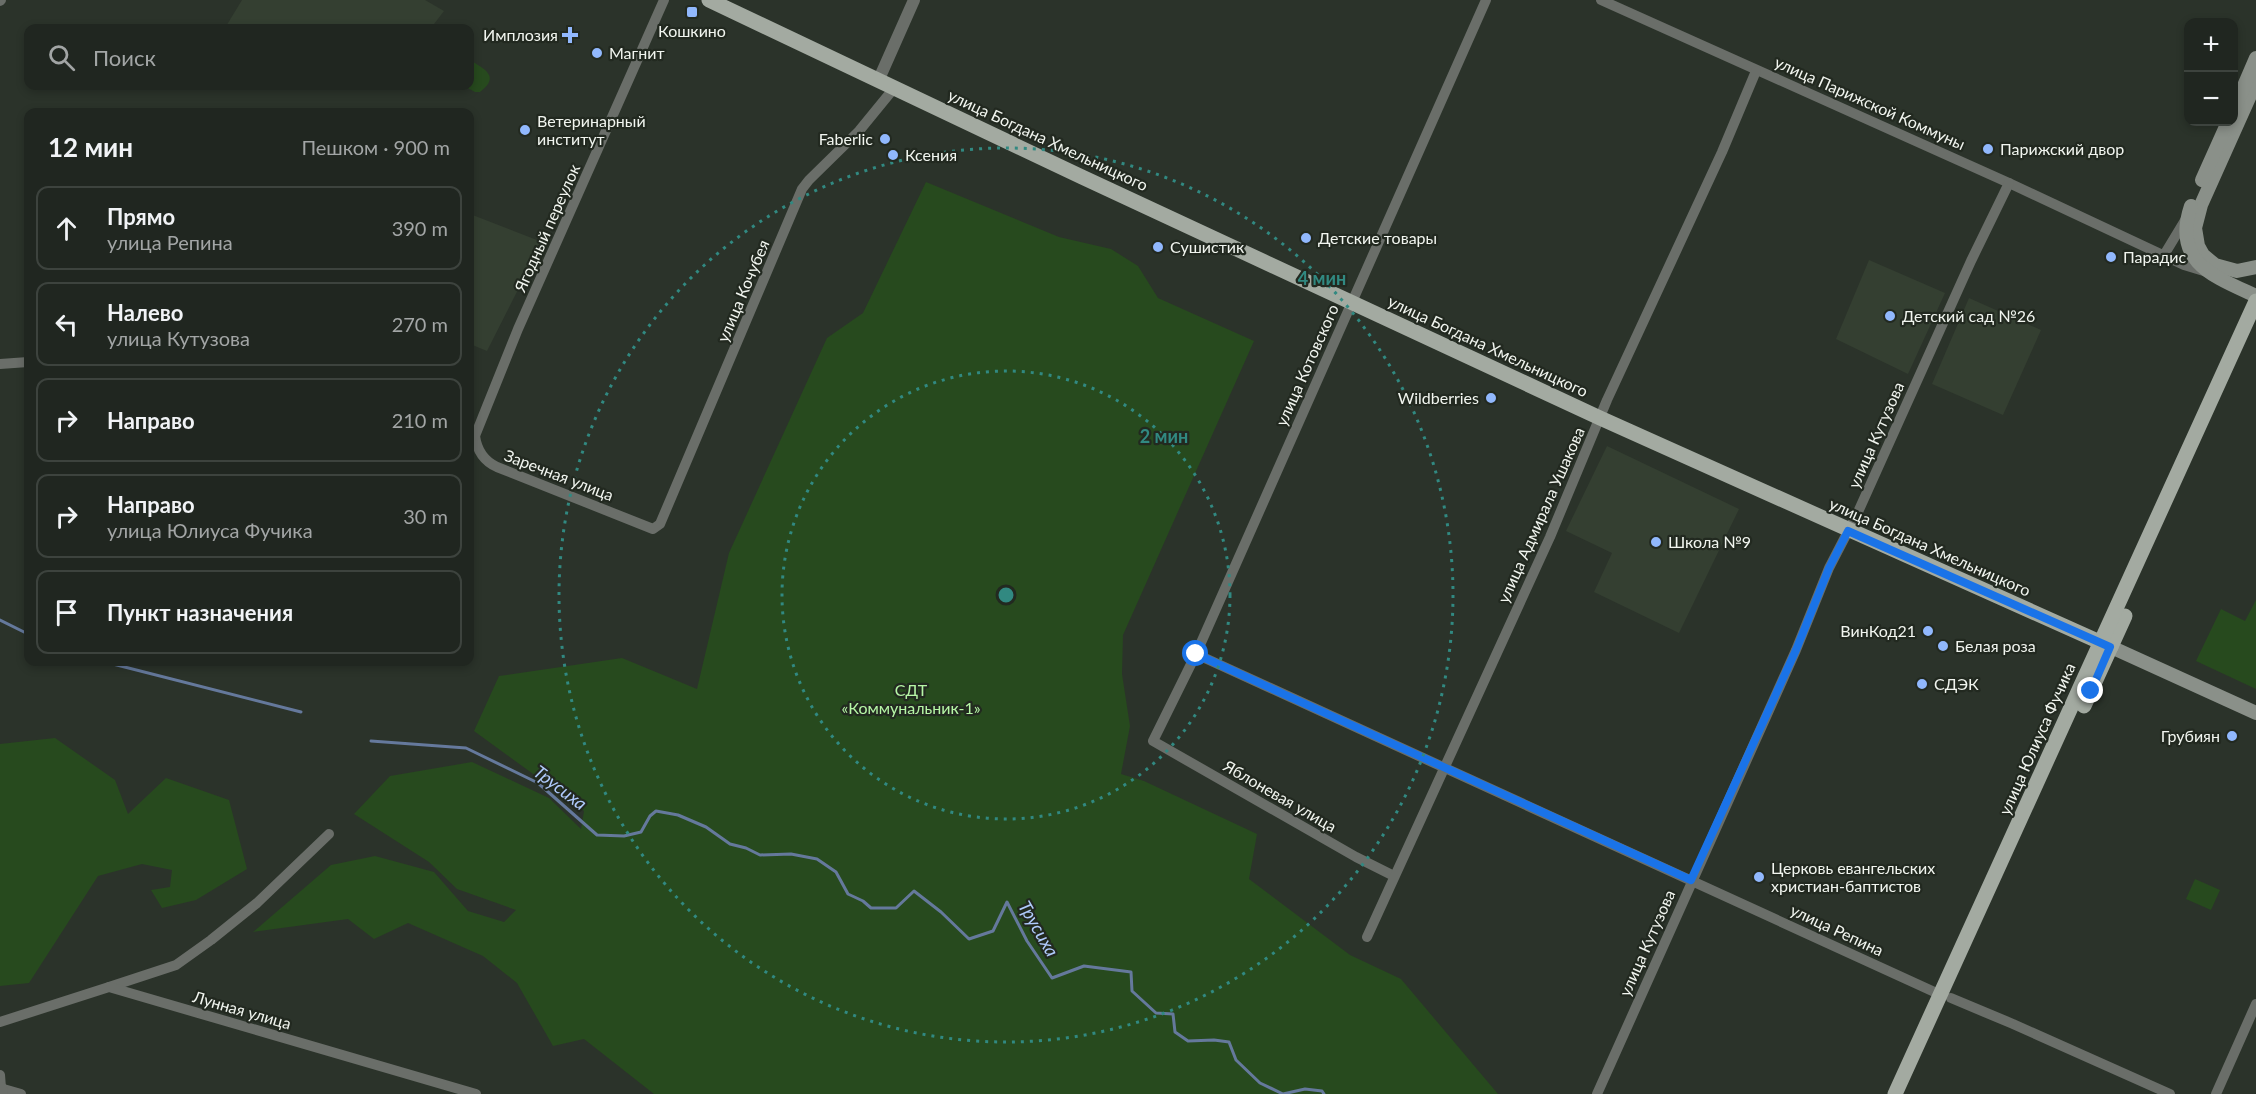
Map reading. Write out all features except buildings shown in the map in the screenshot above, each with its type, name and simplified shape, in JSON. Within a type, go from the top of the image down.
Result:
[{"type":"main road","name":"улица Богдана Хмельницкого","points":[[709,0],[1082,177],[1600,418],[2256,712]]},
{"type":"main road","points":[[2238,100],[2256,58]]},
{"type":"main road","points":[[2256,82],[2201,205],[2195,228],[2198,246],[2203,255],[2215,265],[2237,272],[2256,267]]},
{"type":"main road","points":[[2208,272],[2197,263],[2187,246],[2185,227],[2187,217],[2226,126]]},
{"type":"main road","name":"улица Парижской Коммуны","points":[[2208,272],[2256,296]]},
{"type":"main road","name":"улица Юлиуса Фучика","points":[[2106,645],[2256,301]]},
{"type":"main road","name":"улица Юлиуса Фучика","points":[[1907,1094],[1946,997],[2106,645],[2256,326]]},
{"type":"main road","name":"улица Юлиуса Фучика","points":[[1896,1094],[1946,997]]},
{"type":"street","name":"Ягодный переулок","points":[[474,433],[664,0]]},
{"type":"street","points":[[879,79],[914,0]]},
{"type":"street","name":"улица Котовского","points":[[1153,741],[1196,654],[1486,0]]},
{"type":"street","name":"улица Парижской Коммуны","points":[[1601,0],[2009,183],[2184,265],[2208,272]]},
{"type":"street","name":"улица Адмирала Ушакова","points":[[1367,937],[1550,537],[1600,418],[1756,71]]},
{"type":"street","name":"улица Кочубея","points":[[653,529],[660,524],[802,189],[859,131],[894,87]]},
{"type":"street","name":"улица Кутузова","points":[[1597,1094],[1796,650],[1829,568],[2009,183]]},
{"type":"street","points":[[2164,255],[2187,217]]},
{"type":"street","points":[[0,364],[24,363]]},
{"type":"street","name":"Заречная улица","points":[[474,442],[489,463],[497,467],[653,529]]},
{"type":"street","name":"улица Репина","points":[[1196,654],[1946,997],[2170,1094]]},
{"type":"street","name":"Яблоневая улица","points":[[1153,741],[1394,876]]},
{"type":"street","points":[[0,1022],[176,965],[257,903],[329,834]]},
{"type":"street","name":"Лунная улица","points":[[109,987],[476,1094]]},
{"type":"street","points":[[2216,1094],[2256,1005]]},
{"type":"street","points":[[0,1075],[1,1090],[21,1094]]},
{"type":"shaded area","points":[[242,0],[425,0],[444,11],[434,24],[227,24]]},
{"type":"shaded area","points":[[474,216],[542,242],[487,351],[474,346]]},
{"type":"shaded area","name":"Детский сад №26","points":[[1869,260],[1945,293],[1908,374],[1836,339]]},
{"type":"shaded area","points":[[1969,298],[2041,330],[2003,415],[1932,384]]},
{"type":"shaded area","name":"Школа №9","points":[[1607,446],[1739,509],[1679,633],[1594,592],[1612,553],[1566,531]]},
{"type":"green space","points":[[474,63],[485,70],[490,77],[489,82],[480,92],[471,90],[474,90]]},
{"type":"green space","name":"СДТ «Коммунальник-1»","points":[[926,182],[1059,237],[1111,249],[1138,266],[1158,298],[1254,341],[1123,635],[1122,674],[1130,726],[1121,774],[1144,781],[1257,834],[1249,879],[1350,955],[1401,979],[1498,1094],[654,1094],[584,1039],[553,1046],[517,983],[483,956],[408,923],[374,939],[348,919],[253,932],[331,865],[375,856],[434,872],[468,911],[504,922],[516,910],[457,889],[429,862],[354,814],[390,776],[472,762],[549,798],[581,829],[584,811],[474,731],[499,676],[622,658],[697,689],[729,553],[827,338],[863,313]]},
{"type":"green space","points":[[2256,600],[2256,689],[2196,661],[2221,609],[2245,621]]},
{"type":"green space","points":[[55,738],[115,780],[128,814],[166,778],[229,800],[247,869],[196,900],[162,908],[151,890],[170,887],[172,870],[142,864],[98,876],[29,983],[0,986],[0,744]]},
{"type":"green space","points":[[2195,879],[2220,890],[2211,910],[2186,899]]},
{"type":"waterway","name":"Трусиха","points":[[0,620],[24,632]]},
{"type":"waterway","name":"Трусиха","points":[[121,666],[301,712]]},
{"type":"waterway","name":"Трусиха","points":[[371,741],[466,748],[538,783],[597,835],[624,836],[641,832],[650,816],[656,811],[678,815],[706,827],[730,844],[760,855],[791,854],[817,859],[836,872],[848,894],[863,901],[871,908],[896,908],[914,891],[941,912],[969,939],[993,931],[1007,902],[1027,941],[1052,978],[1084,966],[1131,972],[1132,991],[1156,1013],[1173,1014],[1175,1032],[1188,1041],[1229,1042],[1236,1060],[1260,1083],[1283,1094],[1305,1089],[1322,1091],[1324,1094]]},
{"type":"place","name":"Кошкино","points":[[692,12]]},
{"type":"place","name":"Имплозия","points":[[570,35]]},
{"type":"place","name":"Магнит","points":[[597,53]]},
{"type":"place","name":"Ветеринарный институт","points":[[525,130]]},
{"type":"place","name":"Faberlic","points":[[885,139]]},
{"type":"place","name":"Парижский двор","points":[[1988,149]]},
{"type":"place","name":"Ксения","points":[[893,155]]},
{"type":"place","name":"Детские товары","points":[[1306,238]]},
{"type":"place","name":"Сушистик","points":[[1158,247]]},
{"type":"place","name":"Парадис","points":[[2111,257]]},
{"type":"place","name":"Детский сад №26","points":[[1890,316]]},
{"type":"place","name":"Wildberries","points":[[1491,398]]},
{"type":"place","name":"Школа №9","points":[[1656,542]]},
{"type":"place","name":"ВинКод21","points":[[1928,631]]},
{"type":"place","name":"Белая роза","points":[[1943,646]]},
{"type":"place","name":"СДЭК","points":[[1922,684]]},
{"type":"place","name":"Грубиян","points":[[2232,736]]},
{"type":"place","name":"Церковь евангельских христиан-баптистов","points":[[1759,877]]},
{"type":"route","points":[[1196,654],[1691,880],[1796,650],[1829,568],[1848,531],[2110,647],[2091,691]]}]
